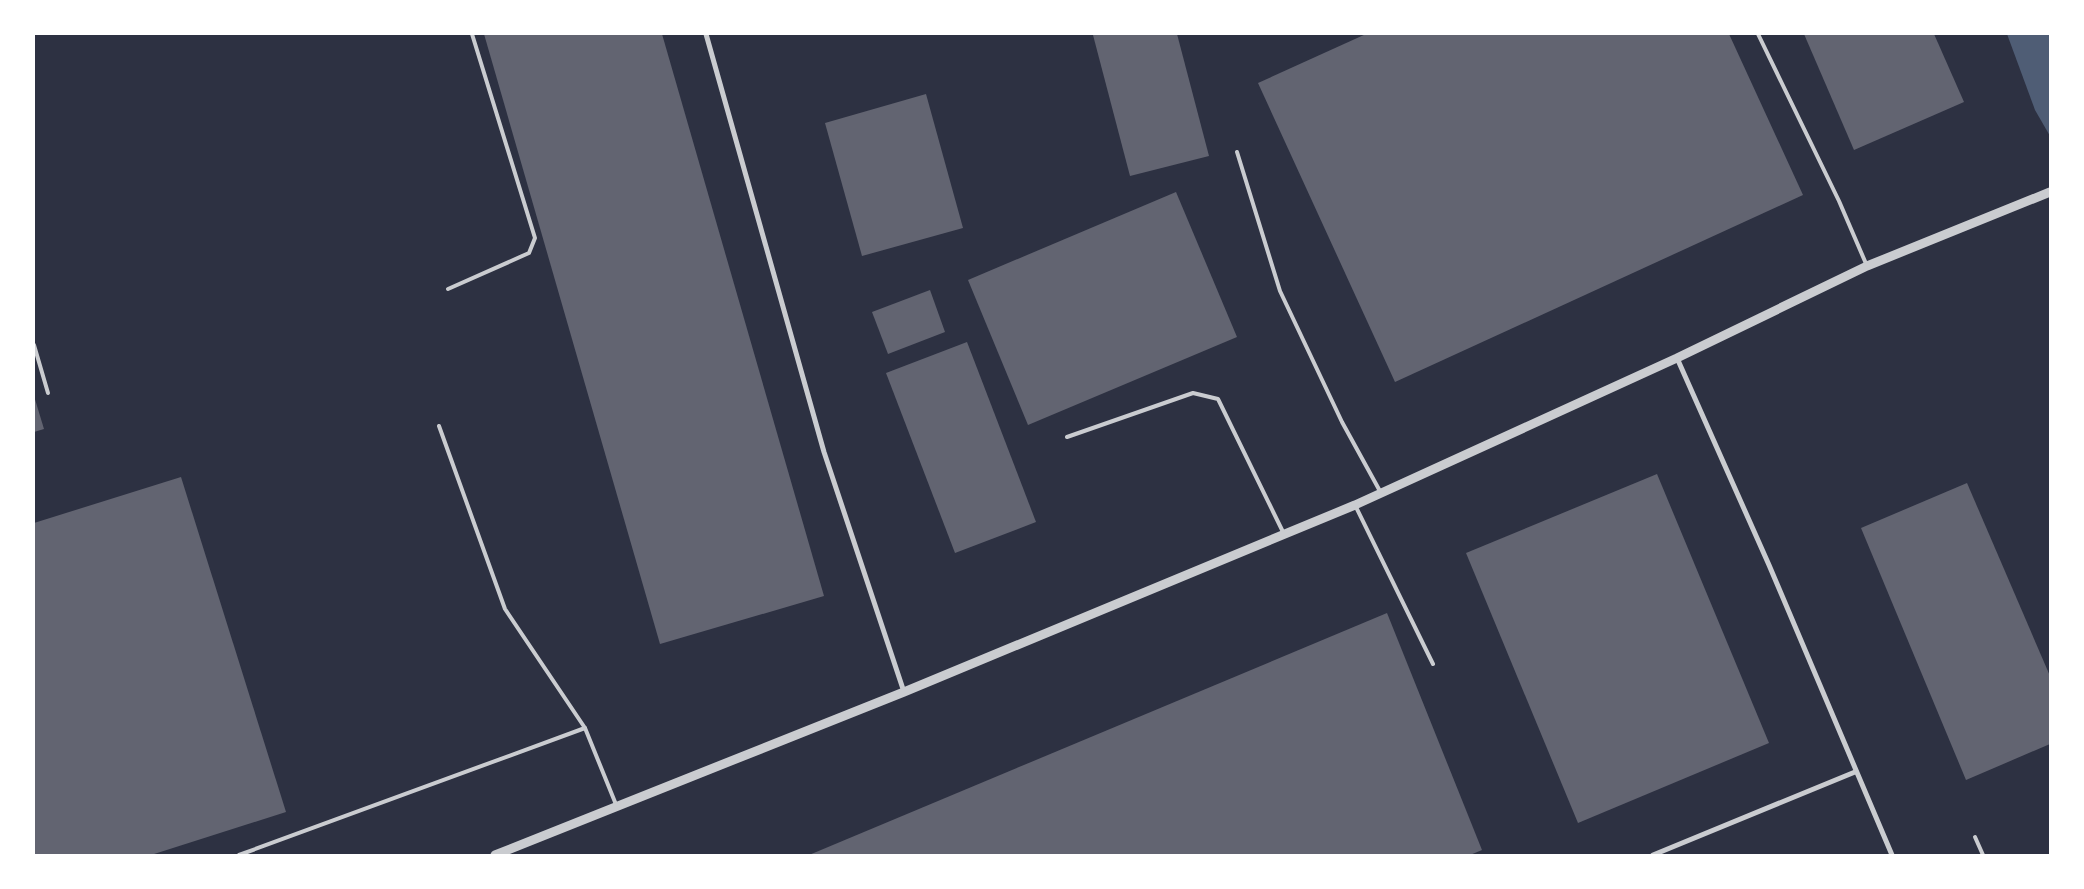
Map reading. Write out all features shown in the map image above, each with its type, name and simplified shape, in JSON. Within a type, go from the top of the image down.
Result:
[{"type":"street","points":[[706,34],[824,452],[904,692]]},
{"type":"street","points":[[495,855],[904,692],[1355,505],[1676,358],[1867,266],[2050,192]]},
{"type":"street","points":[[1676,358],[1769,565],[1855,772],[1892,855]]},
{"type":"street","points":[[1653,855],[1855,772]]},
{"type":"lane","points":[[448,289],[529,252],[535,238],[472,34]]},
{"type":"lane","points":[[1758,34],[1839,201],[1867,266]]},
{"type":"lane","points":[[1237,152],[1280,291],[1342,422],[1381,493]]},
{"type":"lane","points":[[34,345],[48,392]]},
{"type":"lane","points":[[1067,437],[1193,393],[1218,399],[1284,534]]},
{"type":"lane","points":[[439,426],[505,609],[585,728],[617,807]]},
{"type":"lane","points":[[1355,505],[1433,664]]},
{"type":"lane","points":[[239,855],[585,728]]},
{"type":"lane","points":[[1975,837],[1983,855]]},
{"type":"water","points":[[2007,34],[2050,34],[2050,136],[2035,110]]},
{"type":"building","points":[[484,34],[662,34],[824,596],[660,644]]},
{"type":"building","points":[[1177,34],[1209,156],[1130,176],[1093,35]]},
{"type":"building","points":[[1366,34],[1729,34],[1803,195],[1395,382],[1258,83]]},
{"type":"building","points":[[1804,34],[1934,34],[1964,102],[1854,150]]},
{"type":"building","points":[[926,94],[963,228],[862,256],[825,123]]},
{"type":"building","points":[[1176,192],[1237,337],[1028,425],[968,280]]},
{"type":"building","points":[[930,290],[945,332],[888,354],[872,312]]},
{"type":"building","points":[[967,342],[1036,522],[955,553],[886,373]]},
{"type":"building","points":[[34,396],[44,429],[34,432]]},
{"type":"building","points":[[1657,474],[1769,743],[1578,823],[1466,553]]},
{"type":"building","points":[[181,477],[286,812],[151,855],[34,855],[34,523]]},
{"type":"building","points":[[1967,483],[2050,676],[2050,744],[1966,780],[1861,528]]},
{"type":"building","points":[[1387,613],[1482,850],[1470,855],[809,855]]}]
